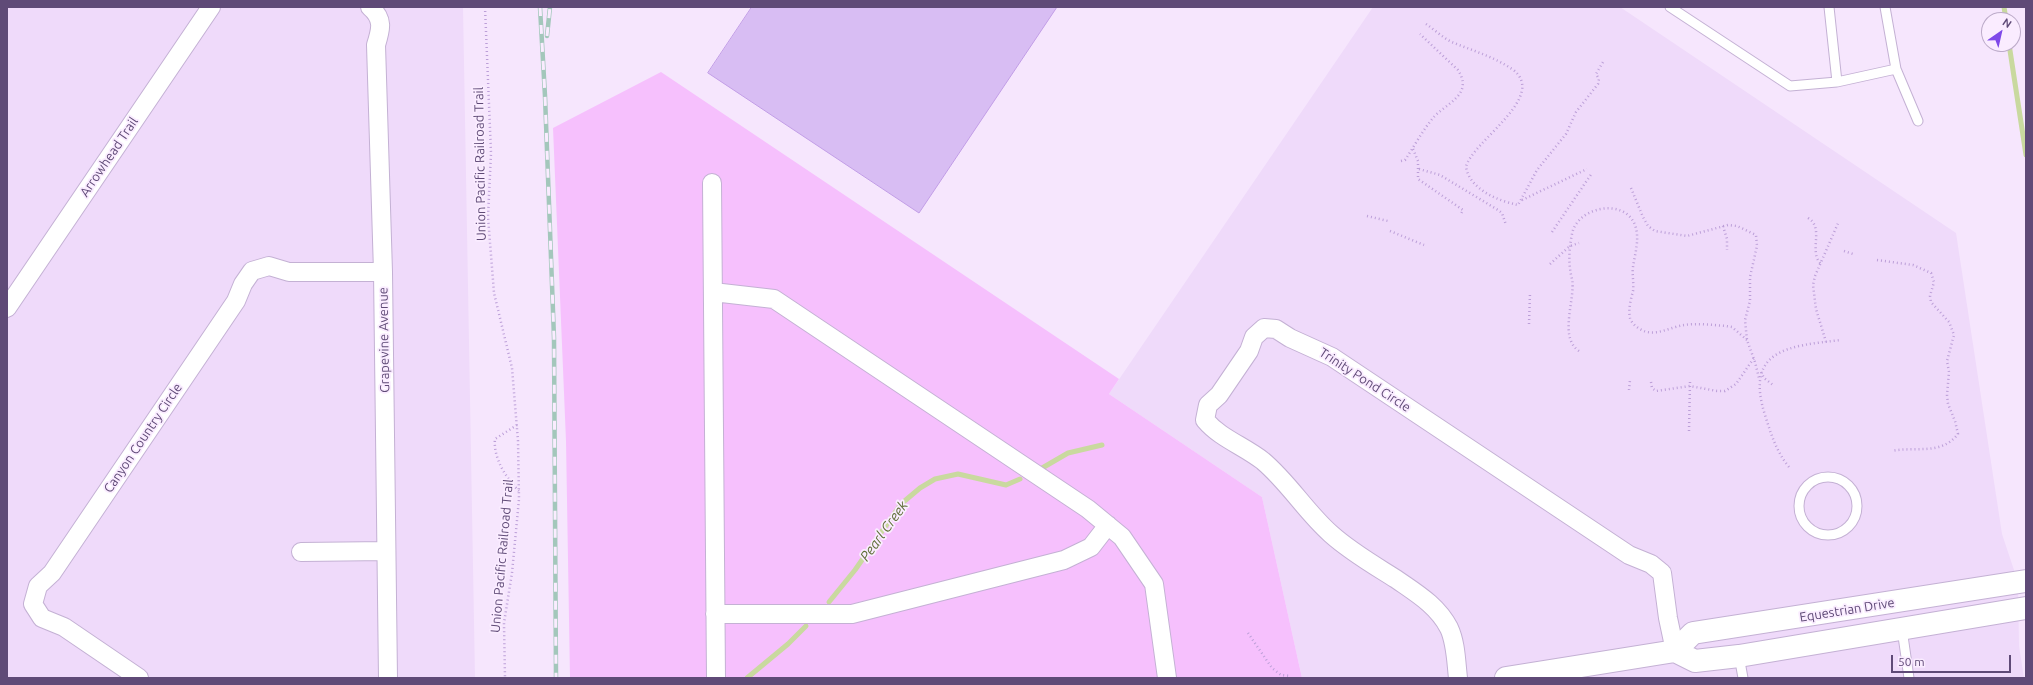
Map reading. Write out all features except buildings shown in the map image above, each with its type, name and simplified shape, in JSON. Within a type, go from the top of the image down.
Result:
[{"type":"street","name":"Arrowhead Trail","points":[[7,308],[210,7]]},
{"type":"street","name":"Grapevine Avenue","points":[[370,7],[377,13],[381,29],[376,45],[383,272],[388,678]]},
{"type":"street","points":[[712,184],[716,678]]},
{"type":"street","name":"Canyon Country Circle","points":[[139,678],[64,627],[42,618],[33,604],[38,586],[52,573],[236,301],[243,284],[252,271],[269,266],[289,272],[383,272]]},
{"type":"street","points":[[713,292],[774,299],[1081,505],[1108,525],[1122,537],[1154,584],[1167,678]]},
{"type":"street","name":"Trinity Pond Circle","points":[[1458,678],[1453,640],[1441,615],[1427,600],[1414,589],[1348,548],[1318,522],[1280,477],[1264,462],[1249,450],[1214,431],[1205,420],[1208,405],[1219,395],[1249,351],[1254,337],[1264,328],[1276,329],[1290,338],[1332,357],[1629,555],[1651,564],[1662,573],[1668,618],[1675,651]]},
{"type":"street","points":[[716,614],[852,614],[1064,560],[1091,547],[1108,525]]},
{"type":"street","points":[[301,552],[386,551]]},
{"type":"street","name":"Equestrian Drive","points":[[2026,581],[1693,633],[1675,651],[1695,661],[1739,656],[2026,608]]},
{"type":"street","points":[[1506,678],[1675,651]]},
{"type":"lane","points":[[1670,7],[1790,86],[1837,82],[1896,69]]},
{"type":"lane","points":[[1829,7],[1837,82]]},
{"type":"lane","points":[[1885,7],[1896,69],[1918,122]]},
{"type":"lane","points":[[1825,477],[1839,479],[1850,487],[1854,494],[1857,503],[1854,518],[1844,530],[1835,534],[1816,532],[1805,523],[1799,510],[1799,501],[1805,488],[1813,481],[1825,477]]},
{"type":"lane","points":[[1902,629],[1909,678]]},
{"type":"lane","points":[[1739,656],[1743,678]]},
{"type":"path","name":"Union Pacific Railroad Trail","points":[[485,7],[491,153],[488,217],[494,292],[512,368],[517,425],[519,491],[512,573],[504,623],[505,678]]},
{"type":"path","points":[[1426,24],[1453,43],[1503,63],[1520,78],[1523,90],[1516,104],[1488,138],[1470,156],[1466,167],[1472,180],[1486,192],[1518,205],[1521,201],[1586,170]]},
{"type":"path","points":[[1401,162],[1405,160],[1413,149],[1433,117],[1456,98],[1464,84],[1462,76],[1458,70],[1420,34]]},
{"type":"path","points":[[1521,201],[1537,170],[1562,139],[1578,108],[1598,84],[1599,79],[1596,74],[1604,62]]},
{"type":"path","points":[[1413,149],[1418,161],[1418,179],[1420,182],[1463,210],[1462,214]]},
{"type":"path","points":[[1419,169],[1440,175],[1498,210],[1502,213],[1506,225]]},
{"type":"path","points":[[1552,232],[1592,173]]},
{"type":"path","points":[[1631,188],[1648,226],[1655,230],[1687,236],[1723,226],[1737,226],[1756,236],[1757,246],[1750,277],[1750,301],[1745,320],[1747,340],[1754,358],[1759,378],[1761,401],[1772,440],[1789,467]]},
{"type":"path","points":[[1579,351],[1575,348],[1569,330],[1569,310],[1574,291],[1569,269],[1570,246],[1573,229],[1584,216],[1593,210],[1602,208],[1623,212],[1635,224],[1637,234],[1633,290],[1630,302],[1630,318],[1640,330],[1655,332],[1683,325],[1726,326],[1732,328],[1747,340]]},
{"type":"path","points":[[1367,216],[1388,221]]},
{"type":"path","points":[[1808,218],[1813,222],[1815,227],[1815,254],[1817,260],[1822,264]]},
{"type":"path","points":[[1826,342],[1818,318],[1814,297],[1815,276],[1822,264],[1839,221]]},
{"type":"path","points":[[1723,226],[1727,239],[1727,250]]},
{"type":"path","points":[[1390,231],[1424,245]]},
{"type":"path","points":[[1550,264],[1570,246],[1579,243]]},
{"type":"path","points":[[1844,251],[1853,254]]},
{"type":"path","points":[[1877,260],[1913,265],[1931,273],[1934,282],[1930,296],[1931,302],[1949,322],[1954,335],[1947,361],[1949,372],[1947,395],[1948,404],[1955,421],[1958,434],[1953,440],[1942,446],[1915,451],[1904,448],[1892,451]]},
{"type":"path","points":[[1529,324],[1530,293]]},
{"type":"path","points":[[1759,378],[1760,372],[1771,358],[1780,353],[1804,346],[1841,340]]},
{"type":"path","points":[[1651,382],[1652,388],[1656,391],[1690,386],[1717,391],[1732,388],[1754,358]]},
{"type":"path","points":[[1760,372],[1764,378],[1773,385]]},
{"type":"path","points":[[1629,390],[1630,380]]},
{"type":"path","points":[[1689,431],[1690,382]]},
{"type":"path","points":[[517,425],[495,439],[494,448],[508,480],[519,491]]},
{"type":"path","points":[[1248,633],[1272,668],[1281,675],[1291,676]]},
{"type":"shaded area","points":[[7,7],[463,7],[475,678],[7,678]]},
{"type":"shaded area","points":[[1373,7],[1620,7],[1956,233],[2002,534],[2018,582],[2019,646],[2024,678],[1302,678],[1262,497],[1109,394]]},
{"type":"sand","points":[[661,72],[1119,379],[1109,394],[1262,497],[1302,678],[570,678],[566,441],[553,128]]},
{"type":"waterway","points":[[2004,7],[2005,12]]},
{"type":"waterway","points":[[2010,52],[2026,155]]},
{"type":"waterway","name":"Pearl Creek","points":[[1037,471],[1068,453],[1102,445]]},
{"type":"waterway","name":"Pearl Creek","points":[[829,602],[855,570],[901,504],[920,488],[935,479],[958,474],[1006,485],[1020,479]]},
{"type":"waterway","name":"Pearl Creek","points":[[747,678],[788,644],[806,626]]},
{"type":"railway","points":[[540,7],[545,96],[554,338],[556,678]]},
{"type":"railway","points":[[547,36],[550,7]]}]
